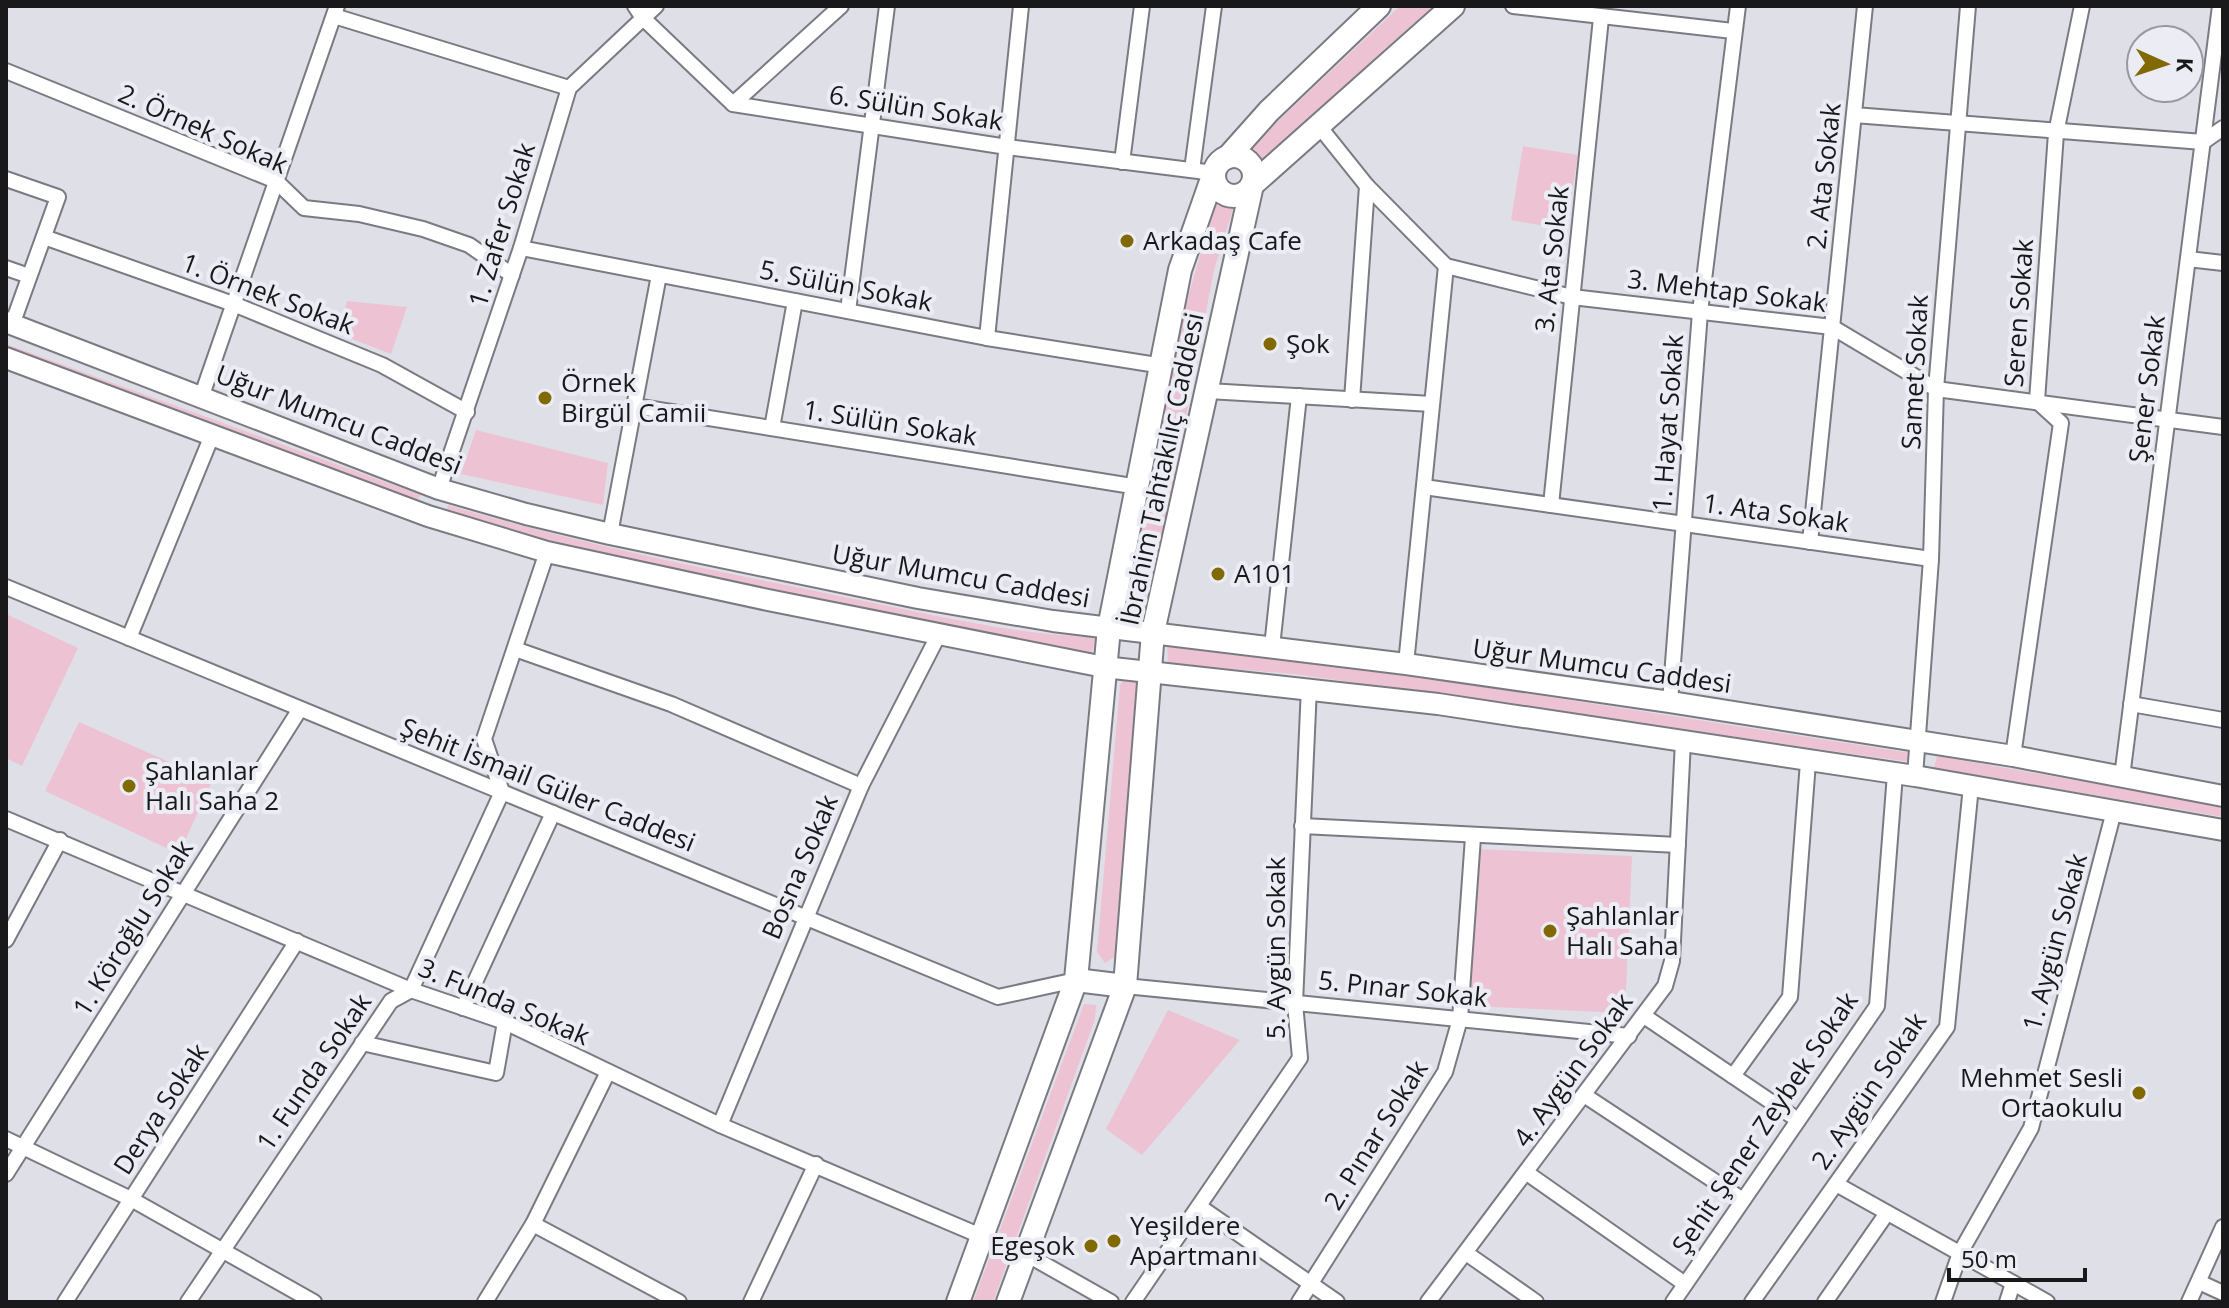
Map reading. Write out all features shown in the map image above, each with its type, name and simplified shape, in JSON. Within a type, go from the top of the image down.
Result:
[{"type":"main road","name":"İbrahim Tahtakılıç Caddesi","points":[[958,1302],[1076,980],[1109,628],[1180,270],[1211,167],[1379,6]]},
{"type":"main road","points":[[1252,185],[1254,174],[1249,163],[1240,157],[1211,167],[1216,184],[1228,195],[1239,195],[1252,185],[1319,126],[1453,6]]},
{"type":"main road","name":"İbrahim Tahtakılıç Caddesi","points":[[1008,1302],[1125,986],[1153,632],[1252,185]]},
{"type":"main road","points":[[1076,980],[1125,986]]},
{"type":"street","name":"1. Zafer Sokak","points":[[439,489],[521,248],[569,88],[639,12],[656,6]]},
{"type":"street","points":[[639,12],[733,104],[841,6]]},
{"type":"street","points":[[848,311],[887,6]]},
{"type":"street","points":[[987,338],[1021,6]]},
{"type":"street","points":[[1122,162],[1142,6]]},
{"type":"street","points":[[1211,167],[1214,6]]},
{"type":"street","points":[[1513,6],[1733,31]]},
{"type":"street","name":"1. Hayat Sokak","points":[[1670,702],[1700,312],[1738,6]]},
{"type":"street","name":"2. Ata Sokak","points":[[1810,542],[1865,6]]},
{"type":"street","name":"Samet Sokak","points":[[1917,742],[1931,559],[1936,389],[1968,6]]},
{"type":"street","name":"Seren Sokak","points":[[2013,756],[2061,423],[2037,401],[2056,133],[2082,6]]},
{"type":"street","name":"Şener Sokak","points":[[2122,777],[2220,6]]},
{"type":"street","points":[[202,395],[236,305],[335,11],[569,88]]},
{"type":"street","name":"3. Ata Sokak","points":[[1551,505],[1601,18]]},
{"type":"street","name":"2. Örnek Sokak","points":[[6,71],[276,181],[304,208],[359,214],[423,229],[469,245],[512,275]]},
{"type":"street","name":"6. Sülün Sokak","points":[[733,104],[1007,147],[1122,162],[1211,167]]},
{"type":"street","points":[[1854,115],[1958,126],[2203,142],[2223,128]]},
{"type":"street","points":[[1319,126],[1367,186],[1446,266],[1406,664]]},
{"type":"street","points":[[6,179],[58,197],[9,323]]},
{"type":"street","points":[[1352,400],[1367,186]]},
{"type":"street","name":"1. Örnek Sokak","points":[[44,237],[236,305],[382,365],[467,412]]},
{"type":"street","name":"5. Sülün Sokak","points":[[521,248],[987,338],[1163,366]]},
{"type":"street","points":[[2188,259],[2223,263]]},
{"type":"street","name":"3. Mehtap Sokak","points":[[1446,266],[1572,297],[1832,327],[1936,389],[2223,427]]},
{"type":"street","points":[[6,268],[29,276]]},
{"type":"street","points":[[610,534],[659,275]]},
{"type":"street","points":[[772,428],[795,301]]},
{"type":"street","name":"Uğur Mumcu Caddesi","points":[[9,323],[439,489],[610,534],[918,598],[1109,628],[1406,664],[1670,702],[2013,756],[2223,796]]},
{"type":"street","points":[[6,358],[428,516],[547,552],[1104,667],[1309,687],[1683,741],[1905,775],[2223,830]]},
{"type":"street","points":[[1208,391],[1432,404]]},
{"type":"street","points":[[1272,647],[1299,396]]},
{"type":"street","name":"1. Sülün Sokak","points":[[634,406],[1138,487]]},
{"type":"street","points":[[129,638],[213,433]]},
{"type":"street","name":"1. Ata Sokak","points":[[1424,487],[1931,559]]},
{"type":"street","points":[[428,516],[439,489]]},
{"type":"street","points":[[502,792],[484,739],[547,552]]},
{"type":"street","name":"Şehit İsmail Güler Caddesi","points":[[6,587],[998,997],[1076,980]]},
{"type":"street","name":"Bosna Sokak","points":[[720,1125],[861,786],[939,634]]},
{"type":"street","points":[[515,649],[671,704],[861,786]]},
{"type":"street","name":"5. Aygün Sokak","points":[[1133,1302],[1300,1058],[1295,1003],[1309,687]]},
{"type":"street","points":[[2131,704],[2223,720]]},
{"type":"street","name":"1. Köroğlu Sokak","points":[[6,1174],[300,709]]},
{"type":"street","name":"4. Aygün Sokak","points":[[1428,1302],[1665,986],[1672,961],[1683,741]]},
{"type":"street","name":"Şehit Şener Zeybek Sokak","points":[[1673,1302],[1877,1006],[1905,775],[1917,742]]},
{"type":"street","points":[[1733,1076],[1790,997],[1808,762]]},
{"type":"street","name":"2. Aygün Sokak","points":[[1752,1302],[1947,1027],[1971,786]]},
{"type":"street","name":"1. Funda Sokak","points":[[188,1302],[391,1001],[411,990],[502,792]]},
{"type":"street","name":"1. Aygün Sokak","points":[[1943,1302],[1960,1253],[2031,1128],[2114,811]]},
{"type":"street","points":[[463,1008],[553,813]]},
{"type":"street","name":"3. Funda Sokak","points":[[6,819],[411,990],[505,1022],[720,1125],[981,1236]]},
{"type":"street","points":[[1302,826],[1678,845]]},
{"type":"street","name":"2. Pınar Sokak","points":[[1299,1302],[1445,1072],[1460,1019],[1473,837]]},
{"type":"street","points":[[6,940],[60,840]]},
{"type":"street","name":"Derya Sokak","points":[[65,1302],[297,941]]},
{"type":"street","name":"5. Pınar Sokak","points":[[1125,986],[1629,1036]]},
{"type":"street","points":[[1644,1016],[1798,1120]]},
{"type":"street","points":[[362,1043],[496,1073],[505,1022]]},
{"type":"street","points":[[485,1302],[533,1224],[608,1072]]},
{"type":"street","points":[[1584,1095],[1743,1200]]},
{"type":"street","points":[[6,1139],[131,1199],[314,1302]]},
{"type":"street","points":[[751,1302],[816,1164]]},
{"type":"street","points":[[1527,1173],[1685,1284]]},
{"type":"street","points":[[1836,1184],[2047,1302]]},
{"type":"street","points":[[1200,1207],[1337,1302]]},
{"type":"street","points":[[1825,1302],[1887,1213]]},
{"type":"street","points":[[533,1224],[679,1302]]},
{"type":"street","points":[[2189,1302],[2223,1227]]},
{"type":"street","points":[[1466,1253],[1536,1302]]},
{"type":"street","points":[[1026,1254],[1111,1302]]},
{"type":"street","points":[[2199,1282],[2223,1293]]},
{"type":"street","points":[[2007,1302],[2013,1283]]},
{"type":"shaded area","points":[[1400,6],[1433,6],[1258,164],[1245,152]]},
{"type":"shaded area","points":[[1523,146],[1578,155],[1566,230],[1511,220]]},
{"type":"shaded area","points":[[1217,196],[1235,203],[1214,270],[1167,516],[1139,624],[1123,621],[1187,301]]},
{"type":"shaded area","points":[[347,301],[407,307],[391,354],[339,334]]},
{"type":"shaded area","points":[[6,344],[421,495],[415,503],[6,353]]},
{"type":"shaded area","points":[[476,430],[608,463],[603,505],[461,474]]},
{"type":"shaded area","points":[[448,505],[546,532],[744,577],[1001,628],[1096,637],[1092,653],[614,558],[535,541],[445,513]]},
{"type":"shaded area","points":[[6,614],[78,648],[22,766],[6,758]]},
{"type":"shaded area","points":[[1167,646],[1298,658],[1911,753],[1910,762],[1294,674],[1168,664]]},
{"type":"shaded area","points":[[1124,680],[1135,681],[1139,686],[1116,956],[1105,963],[1097,952],[1120,685]]},
{"type":"shaded area","name":"Şahlanlar Halı Saha 2","points":[[79,722],[212,781],[179,854],[45,791]]},
{"type":"shaded area","points":[[1937,756],[2223,806],[2223,817],[1934,768]]},
{"type":"shaded area","name":"Şahlanlar Halı Saha","points":[[1476,849],[1632,856],[1625,1013],[1469,1006]]},
{"type":"shaded area","points":[[1084,1004],[1096,1005],[1095,1019],[993,1302],[973,1302]]},
{"type":"shaded area","points":[[1168,1010],[1240,1040],[1142,1155],[1106,1129]]},
{"type":"place","name":"Arkadaş Cafe","points":[[1127,241]]},
{"type":"place","name":"Şok","points":[[1270,344]]},
{"type":"place","name":"Örnek Birgül Camii","points":[[545,398]]},
{"type":"place","name":"A101","points":[[1218,574]]},
{"type":"place","name":"Şahlanlar Halı Saha 2","points":[[129,786]]},
{"type":"place","name":"Şahlanlar Halı Saha","points":[[1550,931]]},
{"type":"place","name":"Mehmet Sesli Ortaokulu","points":[[2139,1093]]},
{"type":"place","name":"Yeşildere Apartmanı","points":[[1114,1241]]},
{"type":"place","name":"Egeşok","points":[[1091,1246]]}]
